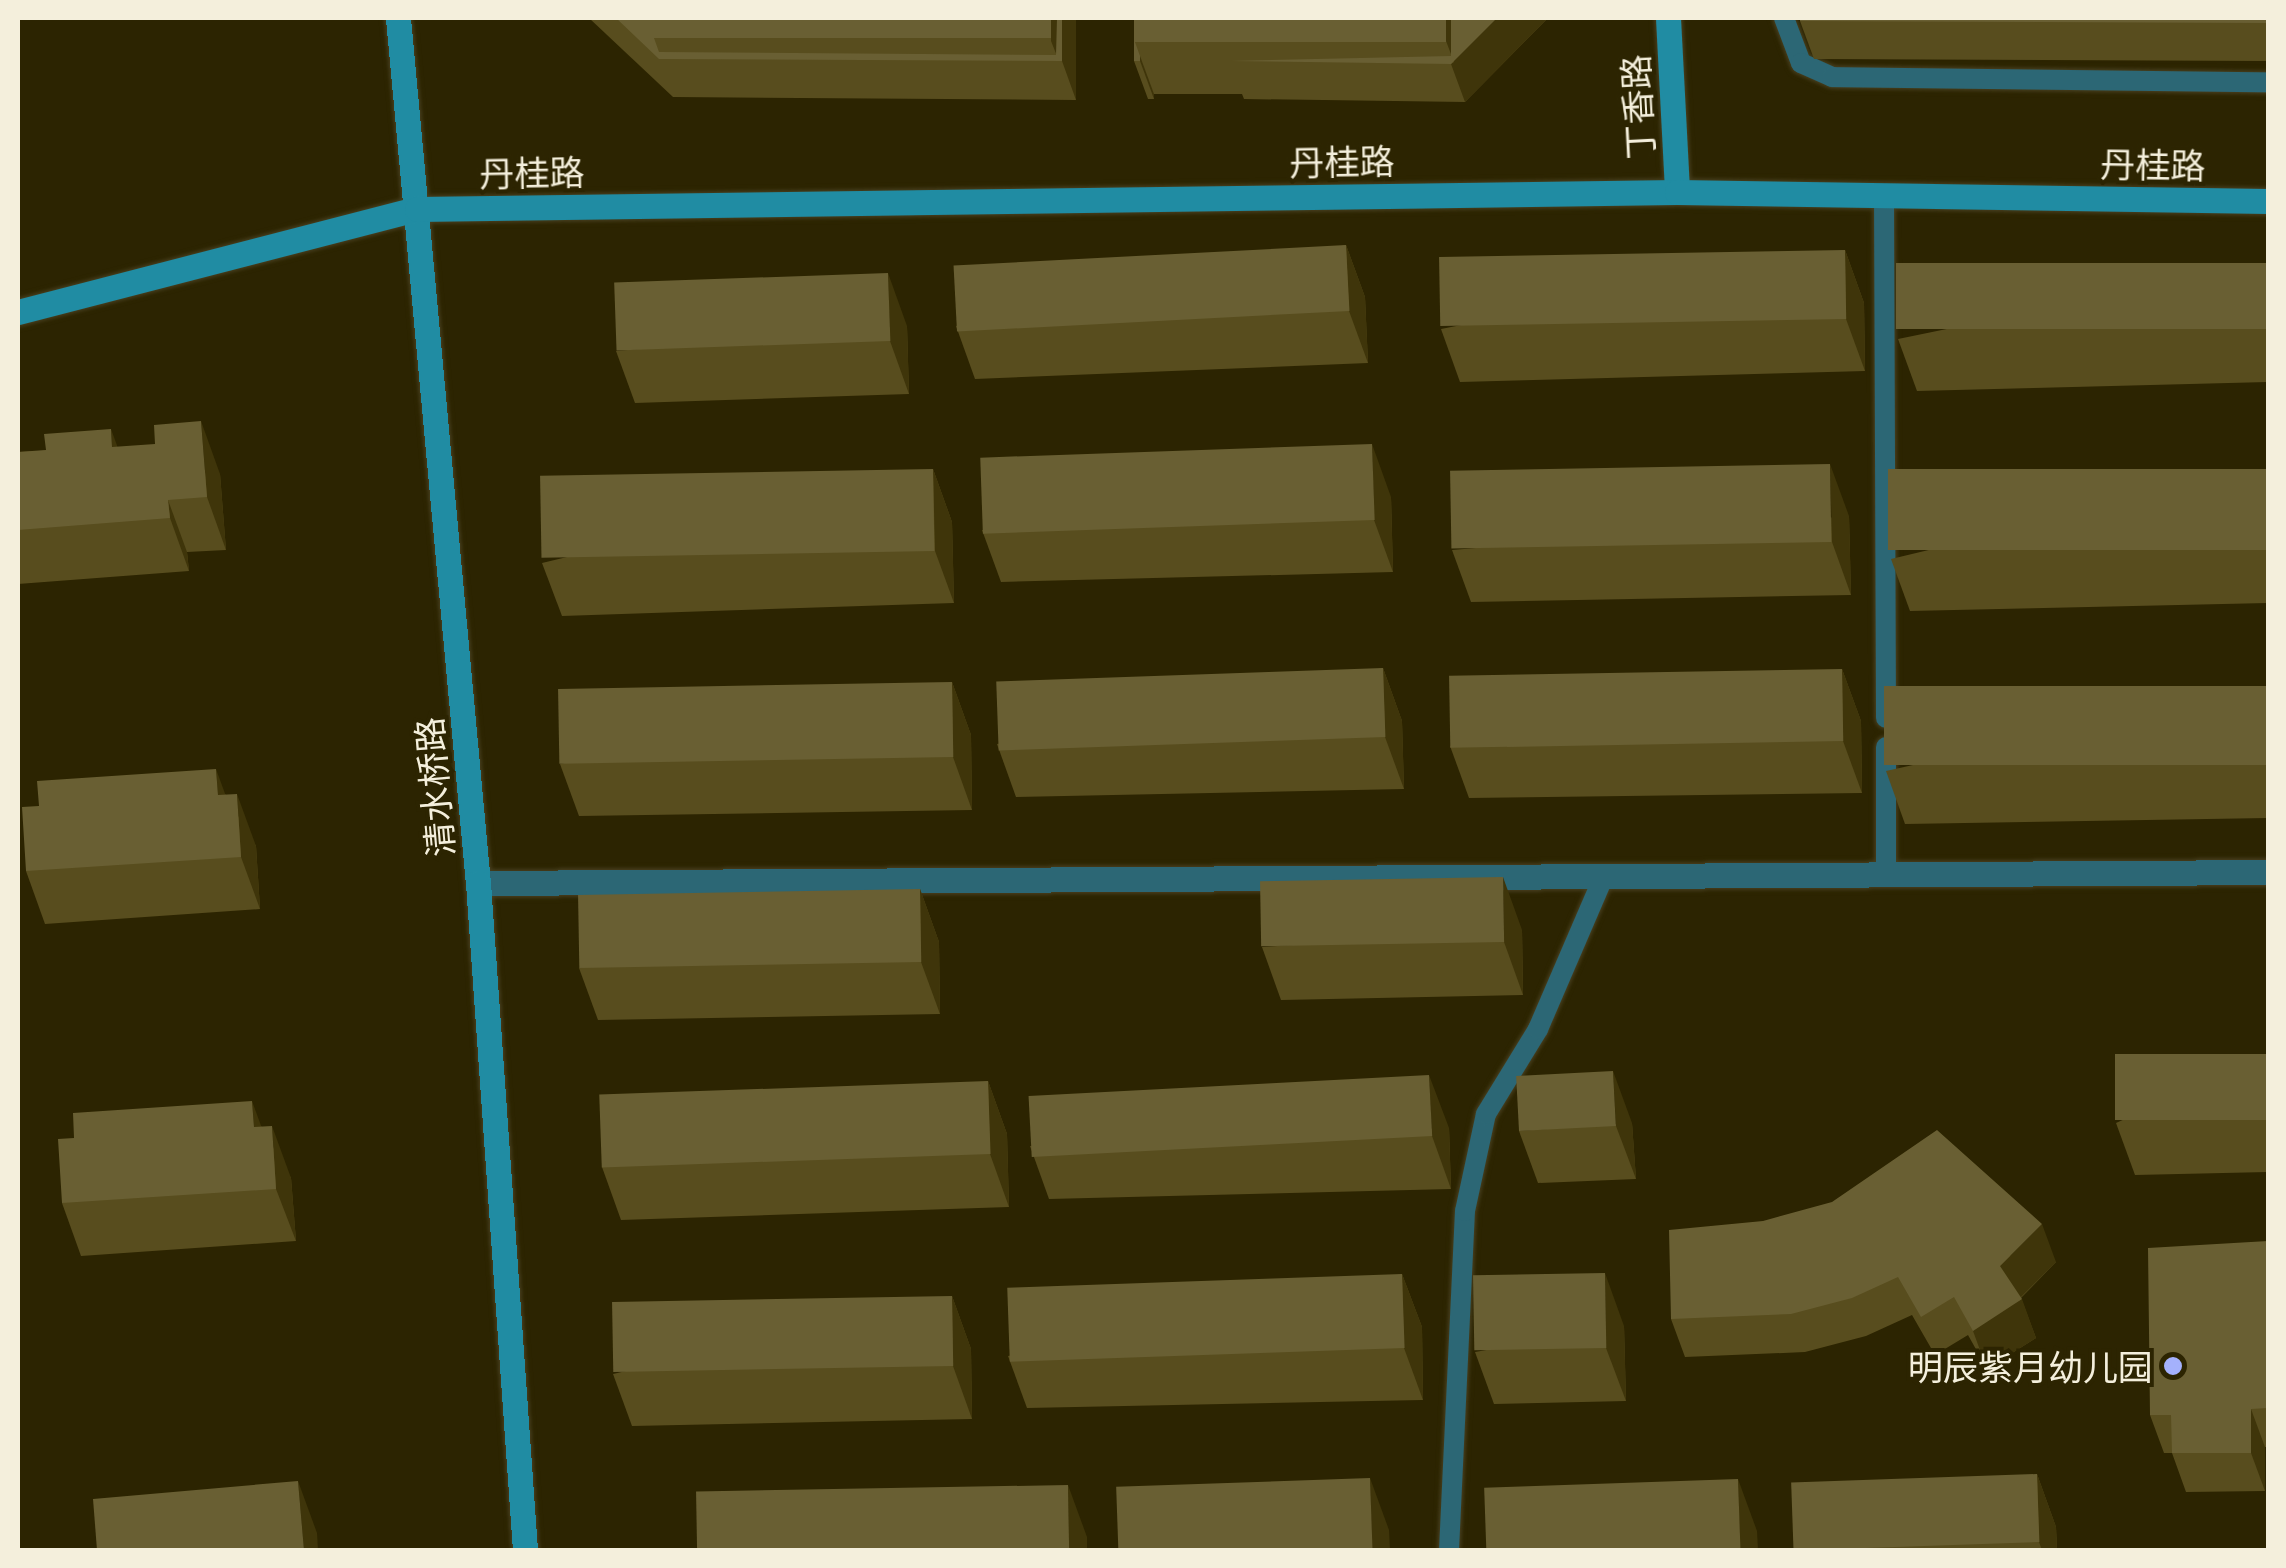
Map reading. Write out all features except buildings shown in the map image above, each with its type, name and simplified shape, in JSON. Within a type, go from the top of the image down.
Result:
[{"type":"street","name":"清水桥路","points":[[398,18],[478,882],[525,1550]]},
{"type":"street","name":"丁香路","points":[[1668,18],[1676,192]]},
{"type":"street","name":"丹桂路","points":[[18,312],[417,208],[1676,192],[2268,201]]},
{"type":"street","points":[[478,882],[2268,872]]},
{"type":"lane","points":[[1784,18],[1802,64],[1832,76],[2268,82]]},
{"type":"lane","points":[[1884,195],[1886,874]]},
{"type":"lane","points":[[1449,1550],[1465,1211],[1486,1114],[1538,1029],[1604,876]]},
{"type":"place","name":"明辰紫月幼儿园","points":[[2173,1366]]}]
